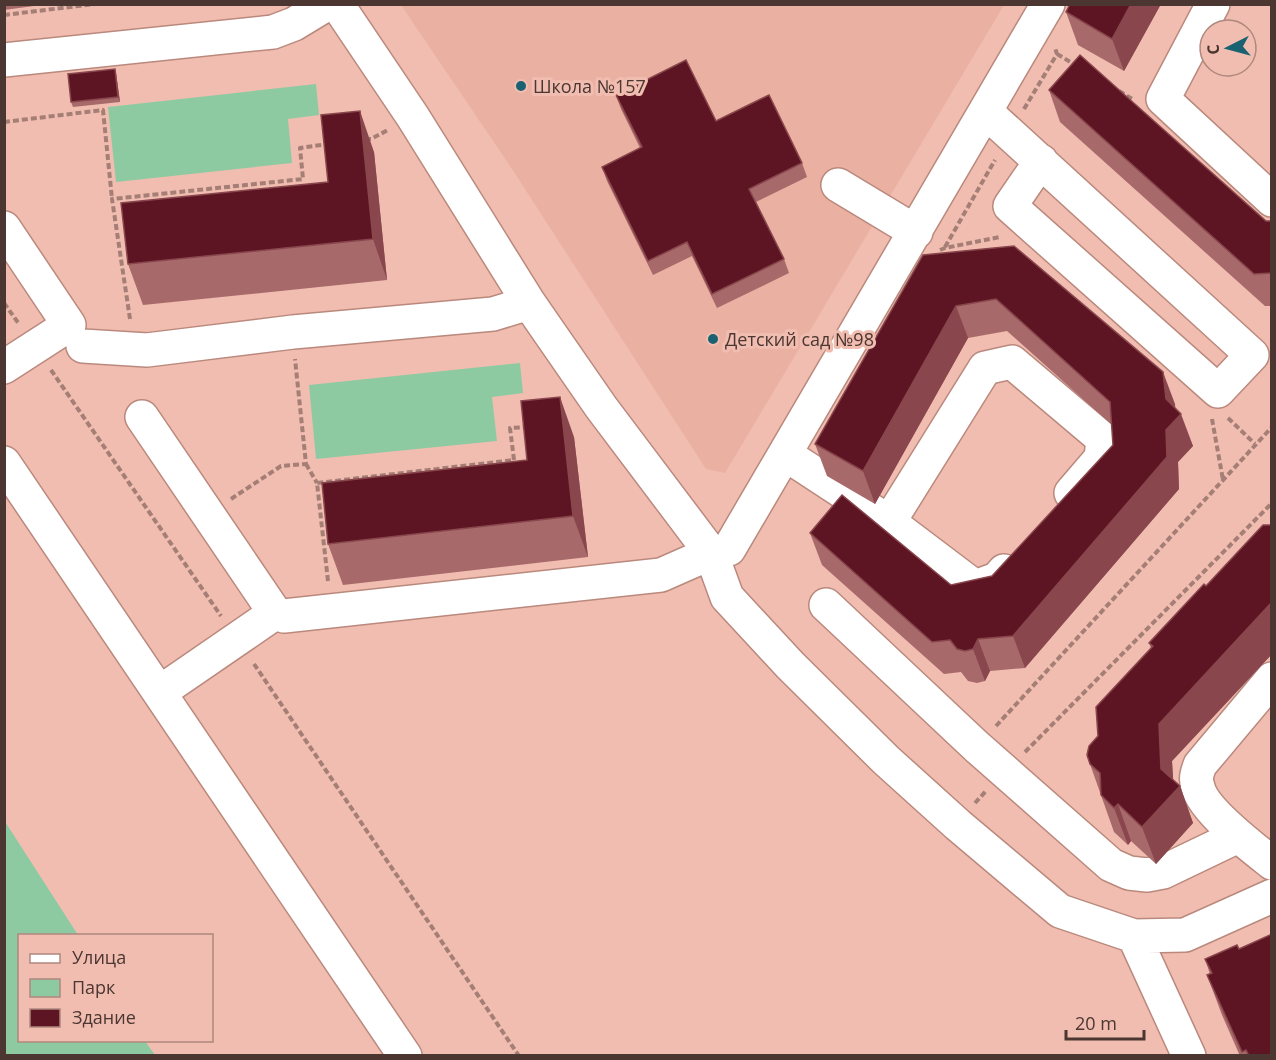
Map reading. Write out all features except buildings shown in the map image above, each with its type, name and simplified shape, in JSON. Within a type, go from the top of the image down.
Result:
[{"type":"street","points":[[4,60],[273,33],[294,24],[327,4]]},
{"type":"street","points":[[337,4],[413,117],[529,303],[601,407],[711,553],[727,597],[790,665],[886,760],[966,832],[1060,911],[1134,936],[1185,935],[1272,896]]},
{"type":"street","points":[[142,417],[275,613],[284,616],[661,575],[711,553],[729,549],[785,454],[926,242],[986,112],[1048,4]]},
{"type":"street","points":[[1213,4],[1163,99],[1272,200]]},
{"type":"street","points":[[986,112],[1041,160],[1252,355],[1217,399],[1010,206],[1041,160]]},
{"type":"street","points":[[837,185],[926,242]]},
{"type":"street","points":[[4,228],[81,343]]},
{"type":"street","points":[[4,368],[35,346],[81,343],[147,350],[292,332],[493,314],[529,303]]},
{"type":"street","points":[[889,522],[985,368],[1012,362],[1103,439],[1101,458],[1049,519]]},
{"type":"street","points":[[785,454],[889,522],[975,587],[997,579],[1019,553]]},
{"type":"street","points":[[4,462],[405,1056]]},
{"type":"street","points":[[826,605],[977,747],[1111,865],[1129,873],[1147,875],[1163,872],[1238,836]]},
{"type":"street","points":[[160,692],[275,613]]},
{"type":"street","points":[[1272,679],[1200,765],[1196,777],[1203,800],[1238,836],[1272,863]]},
{"type":"street","points":[[1134,936],[1189,1056]]},
{"type":"path","points":[[4,15],[95,4]]},
{"type":"path","points":[[1057,54],[1077,66]]},
{"type":"path","points":[[1117,90],[1137,102]]},
{"type":"path","points":[[4,122],[103,110],[112,199],[130,324]]},
{"type":"path","points":[[361,140],[371,139],[413,117]]},
{"type":"path","points":[[945,248],[1011,134]]},
{"type":"path","points":[[112,199],[303,179],[300,148],[330,144]]},
{"type":"path","points":[[926,242],[945,248],[1003,236]]},
{"type":"path","points":[[4,303],[237,639],[519,1056]]},
{"type":"path","points":[[292,332],[306,464],[317,483],[328,582]]},
{"type":"path","points":[[1223,480],[1211,413],[1217,399],[1255,444]]},
{"type":"path","points":[[317,483],[514,460],[510,428],[531,427]]},
{"type":"path","points":[[977,747],[1272,427]]},
{"type":"path","points":[[209,515],[281,466],[306,464]]},
{"type":"path","points":[[970,808],[1272,503]]},
{"type":"shaded area","name":"Детский сад №98","points":[[401,5],[1004,5],[725,473],[706,469],[512,169]]},
{"type":"green space","points":[[316,84],[319,115],[288,119],[292,163],[116,182],[108,107]]},
{"type":"green space","points":[[520,363],[523,393],[492,397],[497,441],[316,459],[309,385]]},
{"type":"green space","points":[[4,820],[77,934],[18,934],[18,1042],[146,1042],[155,1055],[5,1055]]},
{"type":"place","name":"Школа №157","points":[[521,86]]},
{"type":"place","name":"Детский сад №98","points":[[713,339]]}]
